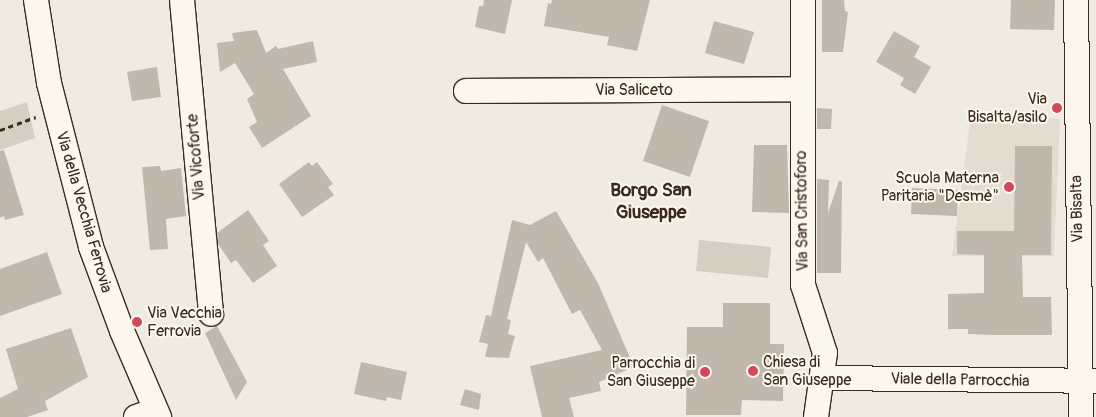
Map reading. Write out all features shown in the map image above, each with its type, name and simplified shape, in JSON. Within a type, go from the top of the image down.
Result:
[{"type":"street","name":"Via della Vecchia Ferrovia","points":[[36,0],[51,91],[93,254],[150,415]]},
{"type":"street","name":"Via Vicoforte","points":[[182,0],[211,314]]},
{"type":"street","name":"Via San Cristoforo","points":[[802,0],[803,285],[825,353],[824,378],[816,417]]},
{"type":"street","name":"Via Bisalta","points":[[1076,0],[1087,78],[1076,175],[1089,381],[1082,417]]},
{"type":"street","name":"Via Saliceto","points":[[466,91],[801,89]]},
{"type":"street","name":"Viale della Parrocchia","points":[[824,378],[1089,381]]},
{"type":"path","points":[[0,130],[33,118]]},
{"type":"shaded area","points":[[27,102],[35,138],[0,150],[0,111]]},
{"type":"shaded area","name":"Scuola Materna Paritaria \"Desmè\"","points":[[971,115],[1060,119],[1054,256],[952,256]]},
{"type":"shaded area","points":[[699,240],[771,247],[768,278],[696,271]]},
{"type":"building","points":[[484,0],[512,0],[505,34],[475,27],[479,6],[483,6]]},
{"type":"building","points":[[552,0],[650,0],[637,51],[607,45],[609,37],[544,26],[548,3],[551,4]]},
{"type":"building","points":[[822,0],[844,0],[845,11],[848,12],[843,52],[822,52]]},
{"type":"building","points":[[1011,0],[1055,0],[1054,30],[1010,29]]},
{"type":"building","points":[[714,21],[754,32],[744,64],[705,53]]},
{"type":"building","points":[[257,30],[266,53],[276,46],[278,49],[313,41],[317,62],[283,69],[311,116],[262,148],[249,127],[257,122],[247,99],[254,94],[235,63],[220,72],[217,43],[234,41],[232,33]]},
{"type":"building","points":[[894,31],[920,46],[914,57],[931,67],[915,94],[900,85],[904,78],[876,62]]},
{"type":"building","points":[[157,67],[161,97],[132,101],[127,72]]},
{"type":"building","points":[[662,105],[709,121],[690,177],[643,161]]},
{"type":"building","points":[[817,108],[832,109],[831,129],[817,129]]},
{"type":"building","points":[[754,145],[787,145],[789,213],[752,212]]},
{"type":"building","points":[[1015,146],[1052,146],[1051,255],[1022,255],[1023,297],[1051,297],[1052,335],[968,334],[968,329],[948,329],[948,294],[984,293],[984,255],[957,254],[957,231],[1014,231]]},
{"type":"building","points":[[4,150],[24,215],[5,220],[4,216],[0,218],[0,151]]},
{"type":"building","points":[[309,162],[312,166],[317,162],[333,184],[328,187],[334,195],[302,217],[279,184]]},
{"type":"building","points":[[160,166],[161,171],[181,168],[186,216],[166,219],[168,249],[150,250],[142,167]]},
{"type":"building","points":[[817,179],[829,180],[828,213],[839,181],[842,182],[841,273],[817,273]]},
{"type":"building","points":[[912,188],[958,190],[957,216],[911,214]]},
{"type":"building","points":[[248,210],[269,241],[263,245],[277,266],[253,283],[236,260],[231,263],[218,244],[217,233]]},
{"type":"building","points":[[556,211],[598,283],[634,367],[599,382],[601,391],[569,398],[574,417],[542,417],[530,366],[602,350],[580,310],[572,314],[543,258],[538,262],[526,242],[507,319],[511,320],[508,334],[515,336],[509,358],[485,357],[488,344],[479,342],[486,315],[491,316],[512,220],[530,225]]},
{"type":"building","points":[[47,252],[62,294],[0,316],[0,269]]},
{"type":"building","points":[[723,303],[770,303],[770,344],[784,344],[783,401],[742,400],[741,415],[686,415],[687,327],[723,327]]},
{"type":"building","points":[[217,326],[247,382],[236,400],[205,333]]},
{"type":"building","points":[[71,328],[88,377],[45,401],[48,410],[27,417],[0,417],[0,398],[18,389],[6,349]]},
{"type":"building","points":[[361,362],[407,372],[401,400],[387,397],[386,401],[354,394]]},
{"type":"building","points":[[465,389],[481,394],[479,410],[460,405]]},
{"type":"place","name":"Via Bisalta/asilo","points":[[1057,108]]},
{"type":"place","name":"Scuola Materna Paritaria \"Desmè\"","points":[[1009,187]]},
{"type":"place","name":"Via Vecchia Ferrovia","points":[[137,322]]},
{"type":"place","name":"Chiesa di San Giuseppe","points":[[753,371]]},
{"type":"place","name":"Parrocchia di San Giuseppe","points":[[705,372]]},
{"type":"district","name":"Borgo San Giuseppe","points":[[651,202]]}]
